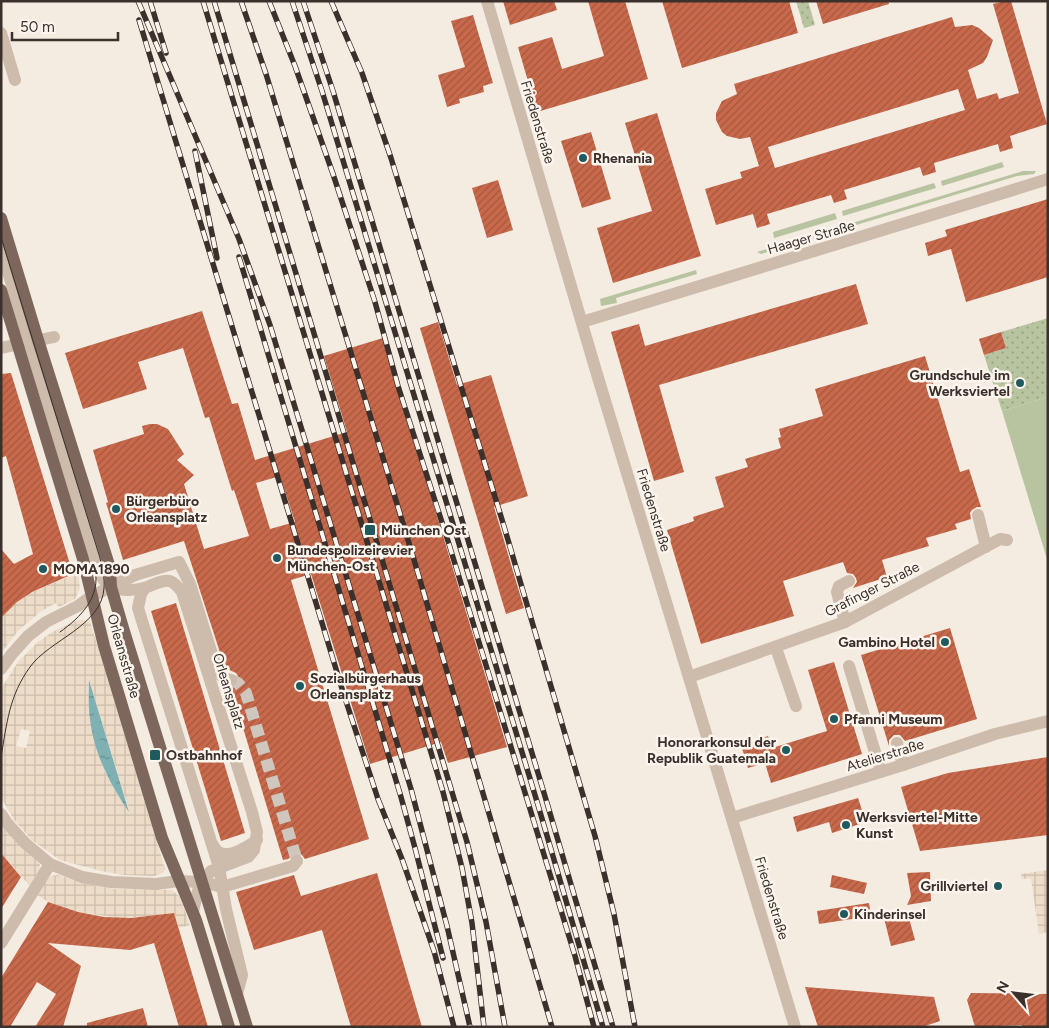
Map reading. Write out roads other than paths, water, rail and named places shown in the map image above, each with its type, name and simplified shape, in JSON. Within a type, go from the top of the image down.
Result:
[{"type":"main road","name":"Orleansstraße","points":[[1,218],[28,342],[104,646],[162,838],[192,911],[229,1026]]},
{"type":"main road","name":"Orleansstraße","points":[[1,290],[28,342],[118,586],[202,882],[247,1027]]},
{"type":"street","name":"Friedenstraße","points":[[487,1],[795,1027]]},
{"type":"street","points":[[1,33],[15,80]]},
{"type":"street","name":"Haager Straße","points":[[582,322],[1048,179]]},
{"type":"street","points":[[1,249],[100,574],[104,582],[118,586]]},
{"type":"street","points":[[1,348],[54,337]]},
{"type":"street","points":[[978,515],[986,547]]},
{"type":"street","name":"Grafinger Straße","points":[[689,677],[776,648],[845,622],[1000,538],[1007,540]]},
{"type":"street","name":"Orleansplatz","points":[[1,669],[10,655],[28,636],[46,622],[78,606],[92,596],[118,586],[147,571],[179,562],[190,584],[218,672],[225,679],[231,680]]},
{"type":"street","name":"Orleansplatz","points":[[118,586],[144,588],[170,581],[182,592],[252,812],[257,840]]},
{"type":"street","points":[[845,622],[837,592],[839,586],[849,581]]},
{"type":"street","name":"Orleansstraße","points":[[118,586],[138,606]]},
{"type":"street","points":[[144,588],[140,594],[138,606],[219,867],[222,887]]},
{"type":"street","points":[[776,648],[796,706]]},
{"type":"street","points":[[849,666],[881,772]]},
{"type":"street","name":"Atelierstraße","points":[[732,818],[903,765],[995,734],[1048,721]]},
{"type":"street","points":[[897,743],[903,765]]},
{"type":"street","points":[[1,814],[25,843],[50,864],[82,877],[111,882],[156,884],[202,882],[222,887],[294,866],[297,861]]},
{"type":"street","points":[[211,842],[218,852],[226,854],[249,846],[257,840]]},
{"type":"street","points":[[192,911],[202,882],[211,871],[248,857],[254,850],[257,840]]},
{"type":"street","points":[[1,943],[50,864]]},
{"type":"street","name":"Orleansstraße","points":[[222,887],[242,974],[237,994]]},
{"type":"water","points":[[89,680],[129,812],[109,779],[95,744],[89,714]]},
{"type":"tunnel","points":[[231,680],[238,683],[246,693],[297,861]]},
{"type":"tram line","points":[[1,237],[100,558],[104,584],[101,601],[94,613],[85,623],[39,657],[23,678],[13,699],[1,757]]},
{"type":"tram line","points":[[60,632],[75,620],[88,605],[95,589],[95,569]]},
{"type":"railway","points":[[138,1],[239,239],[270,325],[411,789],[447,926],[470,1027]]},
{"type":"railway","points":[[150,1],[166,53]]},
{"type":"railway","points":[[203,1],[443,792],[462,868],[472,923],[484,1027]]},
{"type":"railway","points":[[214,1],[467,842],[486,922],[505,1027]]},
{"type":"railway","points":[[241,1],[266,74],[412,553],[552,1027]]},
{"type":"railway","points":[[269,1],[295,66],[375,302],[398,386],[448,541],[575,956],[594,1027]]},
{"type":"railway","points":[[292,1],[322,91],[538,805],[603,1027]]},
{"type":"railway","points":[[303,1],[333,91],[613,1027]]},
{"type":"railway","points":[[331,1],[362,73],[391,158],[503,523],[595,836],[614,914],[635,1027]]},
{"type":"railway","points":[[139,20],[343,692],[378,799],[402,859],[434,951],[454,1027]]},
{"type":"railway","points":[[195,151],[217,258]]},
{"type":"railway","points":[[239,257],[401,797],[443,958]]},
{"type":"place","name":"Rhenania","points":[[583,158]]},
{"type":"place","name":"Grundschule im Werksviertel","points":[[1020,383]]},
{"type":"place","name":"Bürgerbüro Orleansplatz","points":[[116,509]]},
{"type":"place","name":"München Ost","points":[[370,530]]},
{"type":"place","name":"Bundespolizeirevier München-Ost","points":[[277,558]]},
{"type":"place","name":"MOMA1890","points":[[43,569]]},
{"type":"place","name":"Gambino Hotel","points":[[945,642]]},
{"type":"place","name":"Sozialbürgerhaus Orleansplatz","points":[[300,686]]},
{"type":"place","name":"Pfanni Museum","points":[[834,719]]},
{"type":"place","name":"Honorarkonsul der Republik Guatemala","points":[[786,750]]},
{"type":"place","name":"Ostbahnhof","points":[[155,755]]},
{"type":"place","name":"Werksviertel-Mitte Kunst","points":[[846,825]]},
{"type":"place","name":"Grillviertel","points":[[998,886]]},
{"type":"place","name":"Kinderinsel","points":[[844,914]]}]
